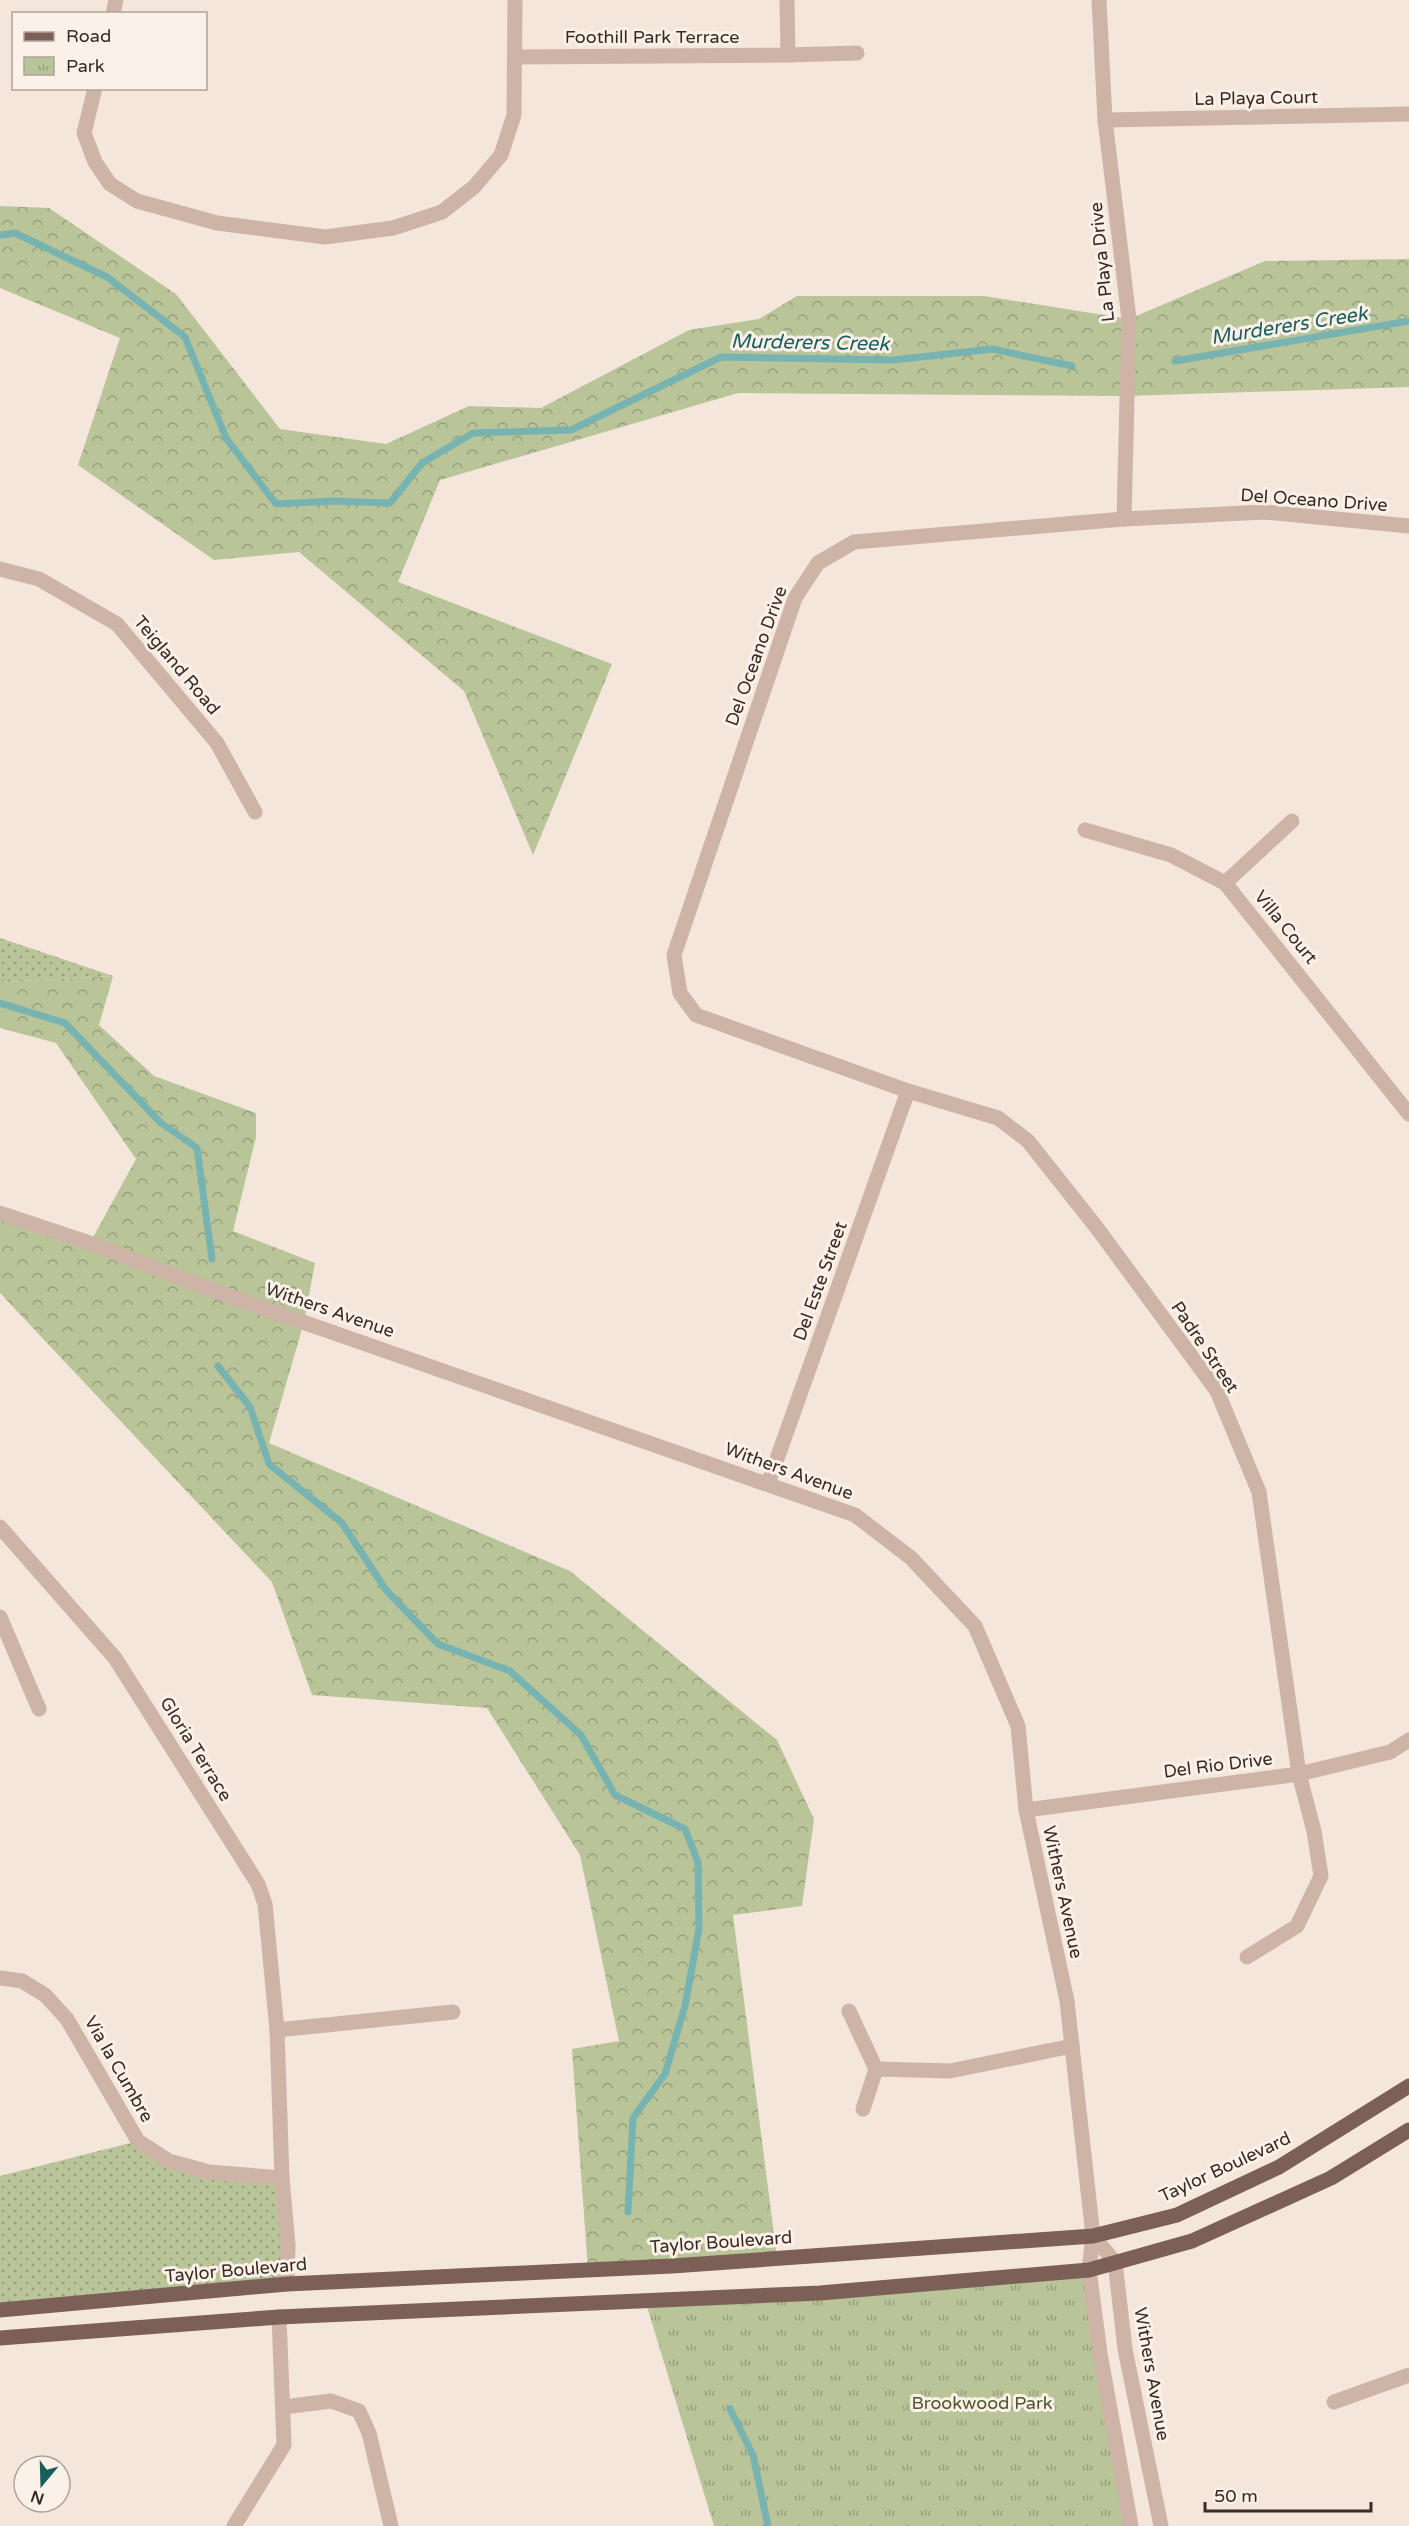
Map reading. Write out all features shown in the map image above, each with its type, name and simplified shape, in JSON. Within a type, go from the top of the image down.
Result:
[{"type":"main road","name":"Taylor Boulevard","points":[[0,2310],[287,2284],[672,2266],[1093,2236],[1177,2215],[1279,2167],[1409,2086]]},
{"type":"main road","points":[[0,2338],[279,2317],[820,2293],[1089,2270],[1208,2234],[1331,2178],[1409,2130]]},
{"type":"street","points":[[95,90],[84,133],[95,162],[110,184],[137,201],[218,223],[325,237],[403,225],[442,212],[474,187],[501,155],[514,115],[515,0]]},
{"type":"street","points":[[787,0],[788,55]]},
{"type":"street","name":"La Playa Drive","points":[[1099,0],[1105,120],[1129,319],[1124,519]]},
{"type":"street","name":"Foothill Park Terrace","points":[[516,57],[857,53]]},
{"type":"street","name":"La Playa Court","points":[[1105,120],[1409,114]]},
{"type":"street","name":"Del Oceano Drive","points":[[908,1091],[696,1015],[680,993],[675,973],[674,955],[795,598],[818,563],[854,542],[1124,519],[1265,512],[1409,526]]},
{"type":"street","name":"Teigland Road","points":[[0,569],[39,579],[117,624],[217,743],[255,812]]},
{"type":"street","points":[[1226,883],[1292,821]]},
{"type":"street","name":"Villa Court","points":[[1085,830],[1171,855],[1226,883],[1409,1114]]},
{"type":"street","name":"Del Este Street","points":[[768,1484],[908,1091]]},
{"type":"street","name":"Padre Street","points":[[908,1091],[998,1118],[1028,1141],[1217,1391],[1259,1492],[1299,1774],[1314,1831],[1321,1876],[1297,1926],[1247,1957]]},
{"type":"street","name":"Withers Avenue","points":[[0,1213],[90,1243],[218,1292],[855,1515],[911,1558],[975,1626],[1018,1726],[1026,1810],[1067,2001],[1093,2236],[1089,2270],[1100,2353],[1131,2526]]},
{"type":"street","name":"Gloria Terrace","points":[[0,1527],[115,1658],[258,1884],[265,1904],[277,2030],[282,2178],[288,2246],[287,2284]]},
{"type":"street","points":[[0,1617],[39,1709]]},
{"type":"street","name":"Del Rio Drive","points":[[1026,1810],[1299,1774],[1390,1752],[1409,1740]]},
{"type":"street","name":"Via la Cumbre","points":[[0,1978],[22,1981],[45,1995],[67,2019],[138,2141],[170,2161],[209,2172],[282,2178]]},
{"type":"street","points":[[849,2011],[876,2068],[863,2109]]},
{"type":"street","points":[[277,2030],[453,2012]]},
{"type":"street","points":[[876,2068],[950,2071],[1072,2046]]},
{"type":"street","points":[[1093,2236],[1115,2262]]},
{"type":"street","name":"Withers Avenue","points":[[1115,2262],[1125,2349],[1161,2526]]},
{"type":"street","points":[[234,2526],[284,2445],[279,2317]]},
{"type":"street","points":[[1334,2402],[1409,2375]]},
{"type":"street","points":[[283,2407],[331,2401],[359,2411],[369,2433],[391,2526]]},
{"type":"green space","points":[[0,206],[49,208],[176,294],[280,429],[386,444],[469,406],[541,408],[689,330],[759,319],[797,296],[984,296],[1129,319],[1265,261],[1409,259],[1409,387],[1127,396],[738,393],[440,480],[398,582],[612,664],[533,855],[464,691],[299,552],[214,560],[78,465],[120,338],[0,288]]},
{"type":"green space","points":[[0,938],[113,976],[5,982],[0,974]]},
{"type":"green space","points":[[0,974],[5,982],[113,976],[99,1025],[154,1076],[256,1113],[256,1137],[233,1231],[315,1263],[304,1322],[269,1443],[570,1571],[777,1740],[814,1819],[802,1906],[733,1915],[777,2258],[588,2270],[572,2049],[619,2041],[580,1855],[487,1708],[312,1695],[272,1582],[0,1293],[0,1213],[90,1243],[136,1159],[56,1043],[0,1028]]},
{"type":"green space","points":[[138,2141],[169,2161],[282,2178],[287,2284],[0,2310],[0,2176]]},
{"type":"green space","name":"Brookwood Park","points":[[1089,2270],[1131,2526],[714,2526],[645,2300]]},
{"type":"waterway","name":"Murderers Creek","points":[[0,235],[15,233],[107,277],[185,337],[226,438],[276,504],[333,501],[390,503],[422,463],[473,433],[571,430],[721,357],[893,360],[992,349],[1072,366]]},
{"type":"waterway","name":"Murderers Creek","points":[[1175,361],[1409,321]]},
{"type":"waterway","points":[[0,1003],[65,1023],[161,1123],[197,1148],[212,1259]]},
{"type":"waterway","points":[[218,1366],[250,1407],[269,1464],[342,1523],[386,1590],[438,1644],[510,1671],[581,1735],[615,1795],[685,1829],[698,1862],[699,1929],[685,2006],[665,2074],[633,2118],[628,2212]]},
{"type":"waterway","points":[[730,2409],[753,2455],[768,2526]]}]
